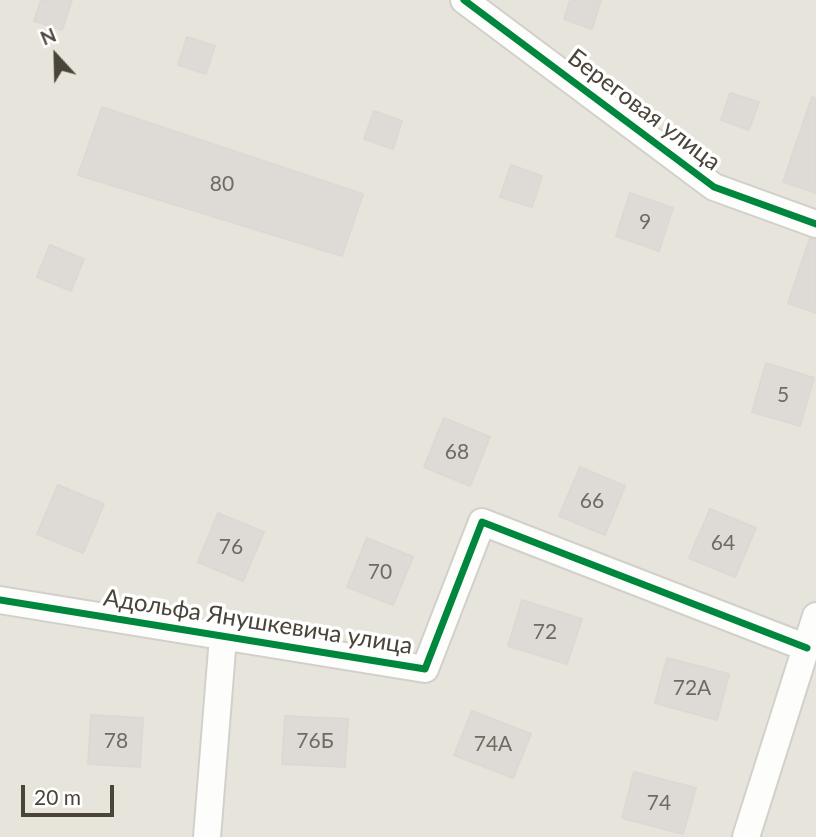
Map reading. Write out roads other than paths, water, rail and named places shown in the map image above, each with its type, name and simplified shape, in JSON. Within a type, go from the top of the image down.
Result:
[{"type":"street","name":"Береговая улица","points":[[464,0],[714,187],[816,223]]},
{"type":"street","name":"Адольфа Янушкевича улица","points":[[0,600],[425,669],[482,522],[807,648]]},
{"type":"street","points":[[746,837],[816,616]]},
{"type":"street","points":[[207,837],[223,637]]}]
